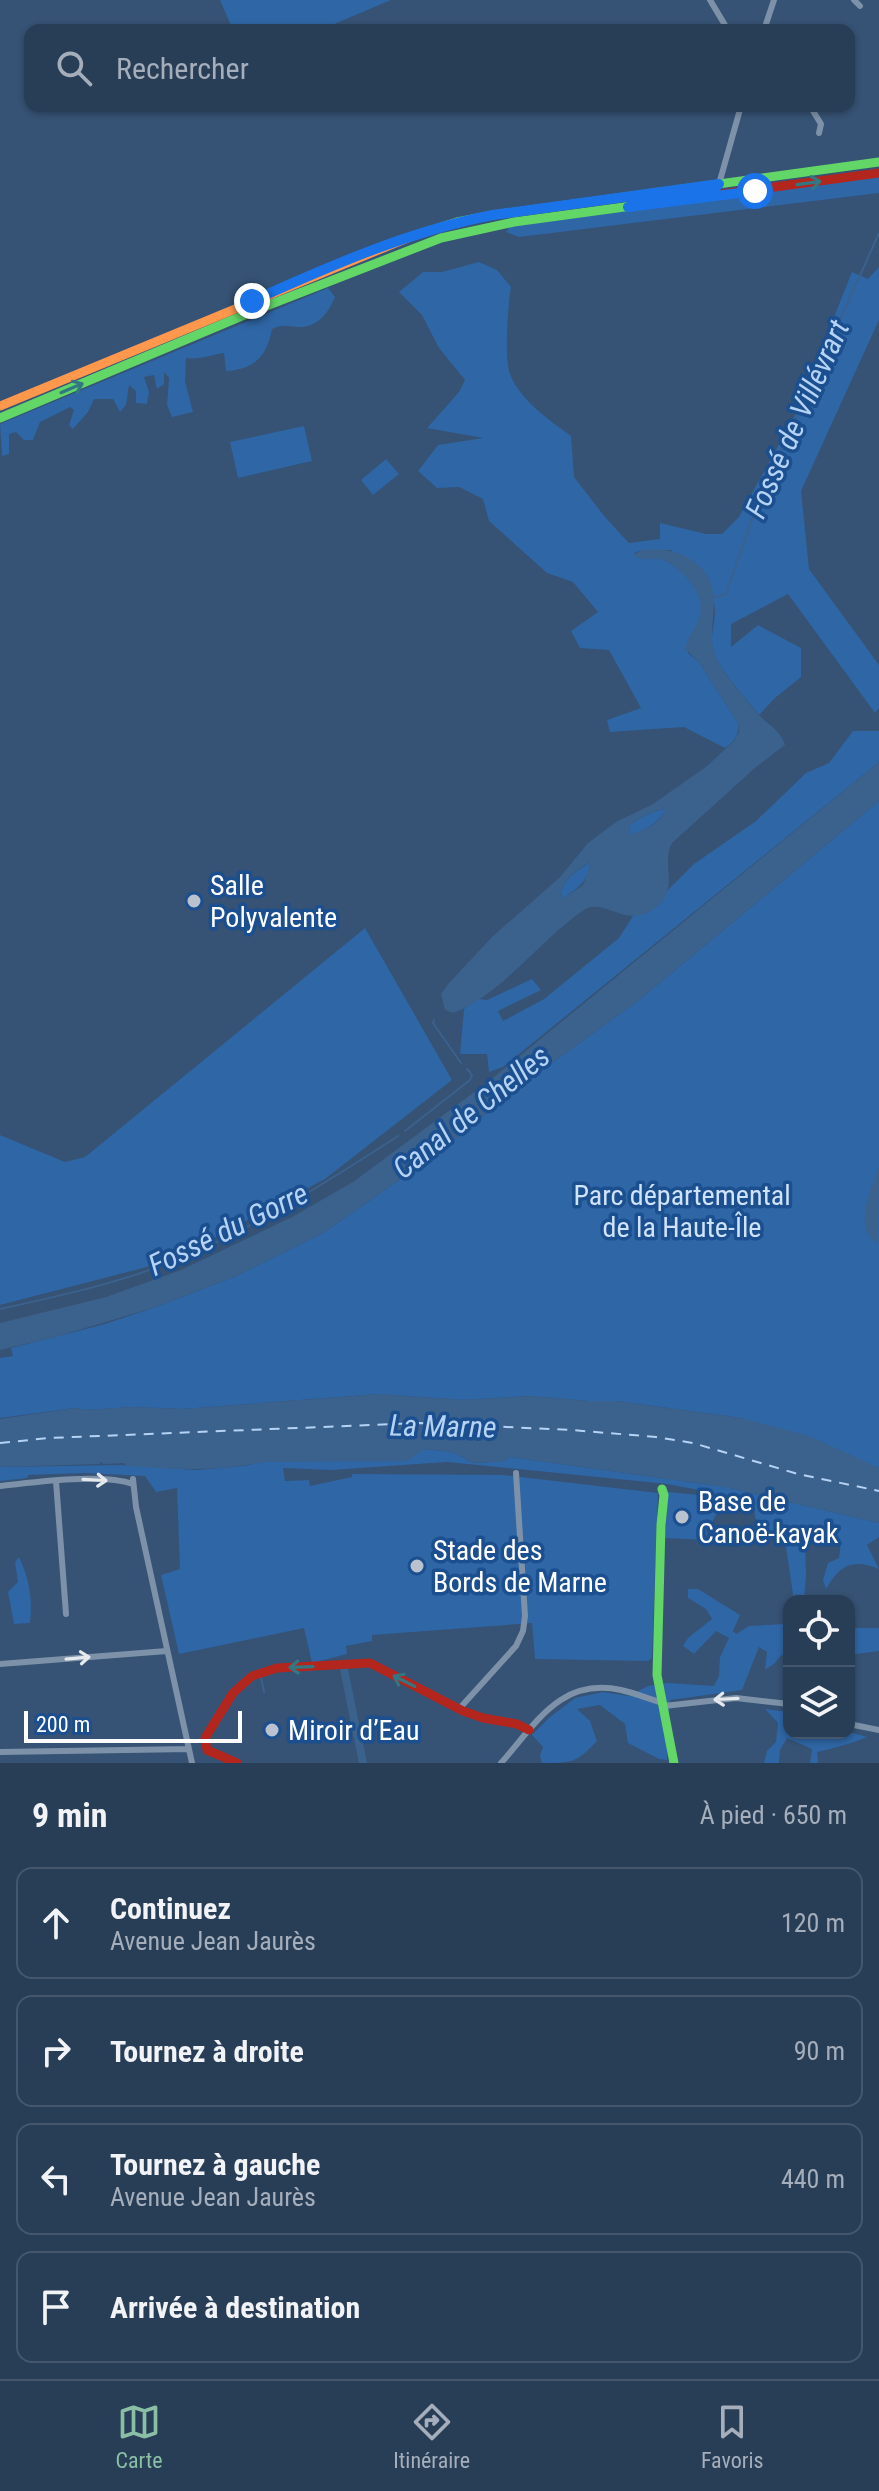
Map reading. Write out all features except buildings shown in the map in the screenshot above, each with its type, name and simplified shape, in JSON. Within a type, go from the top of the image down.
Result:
[{"type":"main road","points":[[0,406],[425,231],[493,215],[879,162]]},
{"type":"main road","points":[[0,418],[256,310],[441,238],[514,222],[879,173]]},
{"type":"main road","points":[[662,1489],[657,1675],[674,1763]]},
{"type":"main road","points":[[237,1763],[207,1750],[205,1738],[235,1688],[253,1674],[268,1669],[370,1663],[459,1709],[495,1721],[520,1724],[529,1730]]},
{"type":"street","points":[[710,0],[724,24]]},
{"type":"street","points":[[766,24],[774,0]]},
{"type":"street","points":[[854,0],[860,6]]},
{"type":"street","points":[[628,207],[713,190],[719,184],[739,112]]},
{"type":"street","points":[[814,112],[821,124],[819,133]]},
{"type":"street","points":[[459,1709],[516,1646],[523,1631],[525,1616],[516,1473]]},
{"type":"street","points":[[56,1481],[66,1614]]},
{"type":"street","points":[[0,1486],[56,1481],[133,1482],[192,1763]]},
{"type":"street","points":[[0,1664],[167,1651]]},
{"type":"street","points":[[501,1763],[547,1708],[577,1690],[620,1689],[663,1704],[736,1698],[783,1703]]},
{"type":"street","points":[[855,1725],[879,1730]]},
{"type":"street","points":[[0,1752],[189,1749]]},
{"type":"green space","points":[[220,0],[391,0],[334,24],[230,24]]},
{"type":"green space","points":[[879,176],[879,193],[519,237],[506,232],[510,226]]},
{"type":"green space","points":[[479,262],[497,270],[511,287],[507,357],[515,384],[536,409],[571,436],[574,477],[629,543],[660,539],[660,523],[706,534],[722,534],[739,517],[794,417],[852,272],[868,279],[879,267],[879,320],[801,491],[809,569],[879,665],[879,708],[875,713],[788,594],[731,624],[731,647],[758,625],[801,648],[801,677],[759,715],[716,658],[712,641],[714,603],[706,586],[671,550],[642,550],[634,553],[646,559],[670,563],[684,574],[695,589],[701,612],[688,653],[699,662],[738,723],[738,731],[725,748],[684,727],[610,732],[607,720],[641,708],[609,650],[580,648],[571,631],[598,612],[573,582],[547,573],[489,521],[483,499],[459,487],[437,488],[418,471],[438,445],[483,438],[427,428],[459,392],[465,380],[439,348],[422,315],[399,292],[423,272],[442,272]]},
{"type":"green space","points":[[328,288],[335,297],[321,319],[304,327],[272,329],[263,354],[252,364],[226,371],[224,353],[186,358],[185,381],[193,412],[172,417],[167,405],[169,378],[164,372],[164,384],[157,389],[154,375],[144,377],[149,392],[147,404],[136,403],[136,391],[129,385],[126,405],[120,412],[113,399],[94,399],[88,412],[73,429],[69,425],[74,410],[70,407],[40,422],[33,440],[24,440],[16,432],[9,434],[9,454],[2,456],[0,424]]},
{"type":"green space","points":[[304,426],[312,461],[238,478],[230,442]]},
{"type":"green space","points":[[386,459],[399,474],[373,495],[361,480]]},
{"type":"green space","points":[[853,731],[879,731],[879,762],[503,1067],[489,1072],[487,1054],[460,1054],[464,1009],[478,999],[487,1000],[532,979],[541,990],[498,1011],[503,1021],[544,999],[619,938],[633,916],[647,912],[662,901],[668,890],[694,864],[756,821],[806,773],[829,763]]},
{"type":"green space","name":"Parc départemental de la Haute-Île","points":[[879,801],[879,1468],[741,1418],[616,1401],[531,1396],[463,1400],[379,1394],[183,1409],[75,1408],[0,1418],[0,1358],[13,1356],[11,1348],[153,1308],[234,1277],[323,1233],[466,1131],[503,1098],[639,1000]]},
{"type":"green space","points":[[667,809],[650,826],[628,834],[630,825],[638,819]]},
{"type":"green space","points":[[589,863],[583,882],[562,899],[566,882]]},
{"type":"green space","points":[[365,928],[452,1080],[325,1179],[170,1261],[0,1305],[0,1135],[65,1162],[85,1157]]},
{"type":"green space","name":"Stade des Bords de Marne","points":[[425,1449],[453,1452],[473,1463],[504,1461],[510,1457],[726,1487],[879,1523],[879,1537],[867,1545],[879,1569],[861,1564],[848,1566],[836,1574],[826,1589],[823,1580],[828,1563],[839,1558],[841,1542],[805,1539],[804,1595],[793,1595],[784,1534],[767,1529],[755,1518],[754,1505],[726,1498],[705,1540],[665,1538],[668,1492],[699,1495],[699,1490],[667,1484],[447,1462],[331,1470],[283,1468],[285,1481],[309,1480],[310,1486],[352,1477],[352,1474],[503,1475],[658,1493],[652,1658],[648,1661],[535,1659],[532,1623],[372,1635],[372,1641],[346,1646],[347,1654],[312,1663],[304,1628],[179,1654],[161,1575],[180,1569],[177,1488],[156,1492],[145,1476],[84,1473],[28,1475],[27,1478],[0,1481],[0,1467],[120,1465],[197,1470],[263,1462],[322,1461]]},
{"type":"green space","points":[[19,1557],[29,1589],[31,1614],[30,1623],[14,1624],[8,1592],[18,1582],[15,1562]]},
{"type":"green space","points":[[688,1589],[698,1589],[740,1615],[733,1631],[736,1634],[749,1626],[783,1624],[783,1656],[765,1670],[767,1652],[759,1647],[742,1690],[670,1700],[667,1760],[628,1743],[625,1724],[600,1705],[577,1709],[590,1721],[597,1741],[590,1748],[573,1760],[542,1763],[540,1756],[543,1747],[532,1735],[575,1698],[603,1692],[629,1696],[648,1686],[668,1683],[714,1686],[719,1676],[720,1657],[729,1638],[716,1631],[694,1654],[683,1646],[688,1638],[712,1619],[706,1609],[688,1598]]},
{"type":"green space","points":[[879,1628],[879,1651],[855,1654],[855,1629]]},
{"type":"green space","points":[[765,1709],[783,1711],[783,1739],[786,1739],[780,1750],[779,1763],[764,1763],[767,1751],[776,1742],[778,1723]]},
{"type":"green space","points":[[855,1734],[867,1737],[817,1752],[818,1763],[810,1763],[812,1749],[789,1739],[855,1739]]},
{"type":"water","points":[[658,549],[678,554],[691,560],[706,574],[713,595],[712,638],[716,658],[735,686],[777,731],[785,745],[672,843],[667,893],[655,908],[635,916],[603,908],[587,908],[489,993],[453,1013],[445,1010],[441,994],[448,984],[492,937],[560,877],[588,843],[616,822],[653,804],[707,766],[734,741],[739,732],[738,723],[699,662],[685,649],[699,618],[701,605],[694,586],[669,562],[633,555],[642,550]],"holes":[[[666,809],[651,826],[628,834],[630,825],[638,819]],[[588,863],[590,866],[583,885],[562,899],[565,882]]]},
{"type":"water","name":"Canal de Chelles","points":[[879,762],[879,801],[639,1000],[503,1098],[466,1131],[323,1233],[234,1277],[153,1308],[0,1350],[0,1323],[106,1297],[181,1270],[292,1217],[353,1182],[489,1081]]},
{"type":"water","points":[[879,1167],[878,1244],[870,1238],[865,1219],[868,1197]]},
{"type":"water","name":"La Marne","points":[[379,1394],[463,1400],[531,1396],[616,1401],[741,1418],[809,1436],[879,1468],[879,1523],[726,1487],[510,1457],[504,1461],[473,1463],[453,1452],[425,1449],[407,1461],[263,1462],[194,1469],[100,1462],[0,1467],[0,1419],[75,1408],[183,1409]]},
{"type":"waterway","name":"Fossé de Villévrart","points":[[713,598],[726,594],[757,505],[879,233]]},
{"type":"waterway","name":"Fossé du Gorre","points":[[434,1020],[433,1023],[461,1063]]},
{"type":"waterway","name":"Fossé du Gorre","points":[[405,1131],[470,1080],[472,1075],[467,1069]]},
{"type":"waterway","name":"Fossé du Gorre","points":[[0,1309],[111,1282],[205,1247],[290,1203],[398,1136]]},
{"type":"waterway","points":[[344,1669],[363,1763]]},
{"type":"waterway","points":[[261,1677],[264,1692]]},
{"type":"ferry route","points":[[0,1443],[49,1438],[420,1423],[571,1430],[693,1443],[798,1474],[879,1491]]},
{"type":"traffic: fast","points":[[410,237],[457,222],[493,215],[879,162]]},
{"type":"traffic: fast","points":[[0,418],[256,310],[441,238],[514,222],[639,205]]},
{"type":"traffic: fast","points":[[662,1489],[657,1675],[674,1763]]},
{"type":"traffic: slow","points":[[0,406],[410,237]]},
{"type":"traffic: jam","points":[[639,205],[879,173]]},
{"type":"traffic: jam","points":[[237,1763],[207,1750],[205,1738],[233,1693],[252,1676],[277,1668],[370,1663],[463,1711],[517,1724],[529,1730]]},
{"type":"place","name":"Salle Polyvalente","points":[[194,901]]},
{"type":"place","name":"Base de Canoë-kayak","points":[[682,1517]]},
{"type":"place","name":"Stade des Bords de Marne","points":[[417,1566]]},
{"type":"place","name":"Miroir d’Eau","points":[[272,1730]]},
{"type":"route","points":[[252,301],[394,242],[457,222],[719,184],[713,190],[628,207],[755,191]]}]
